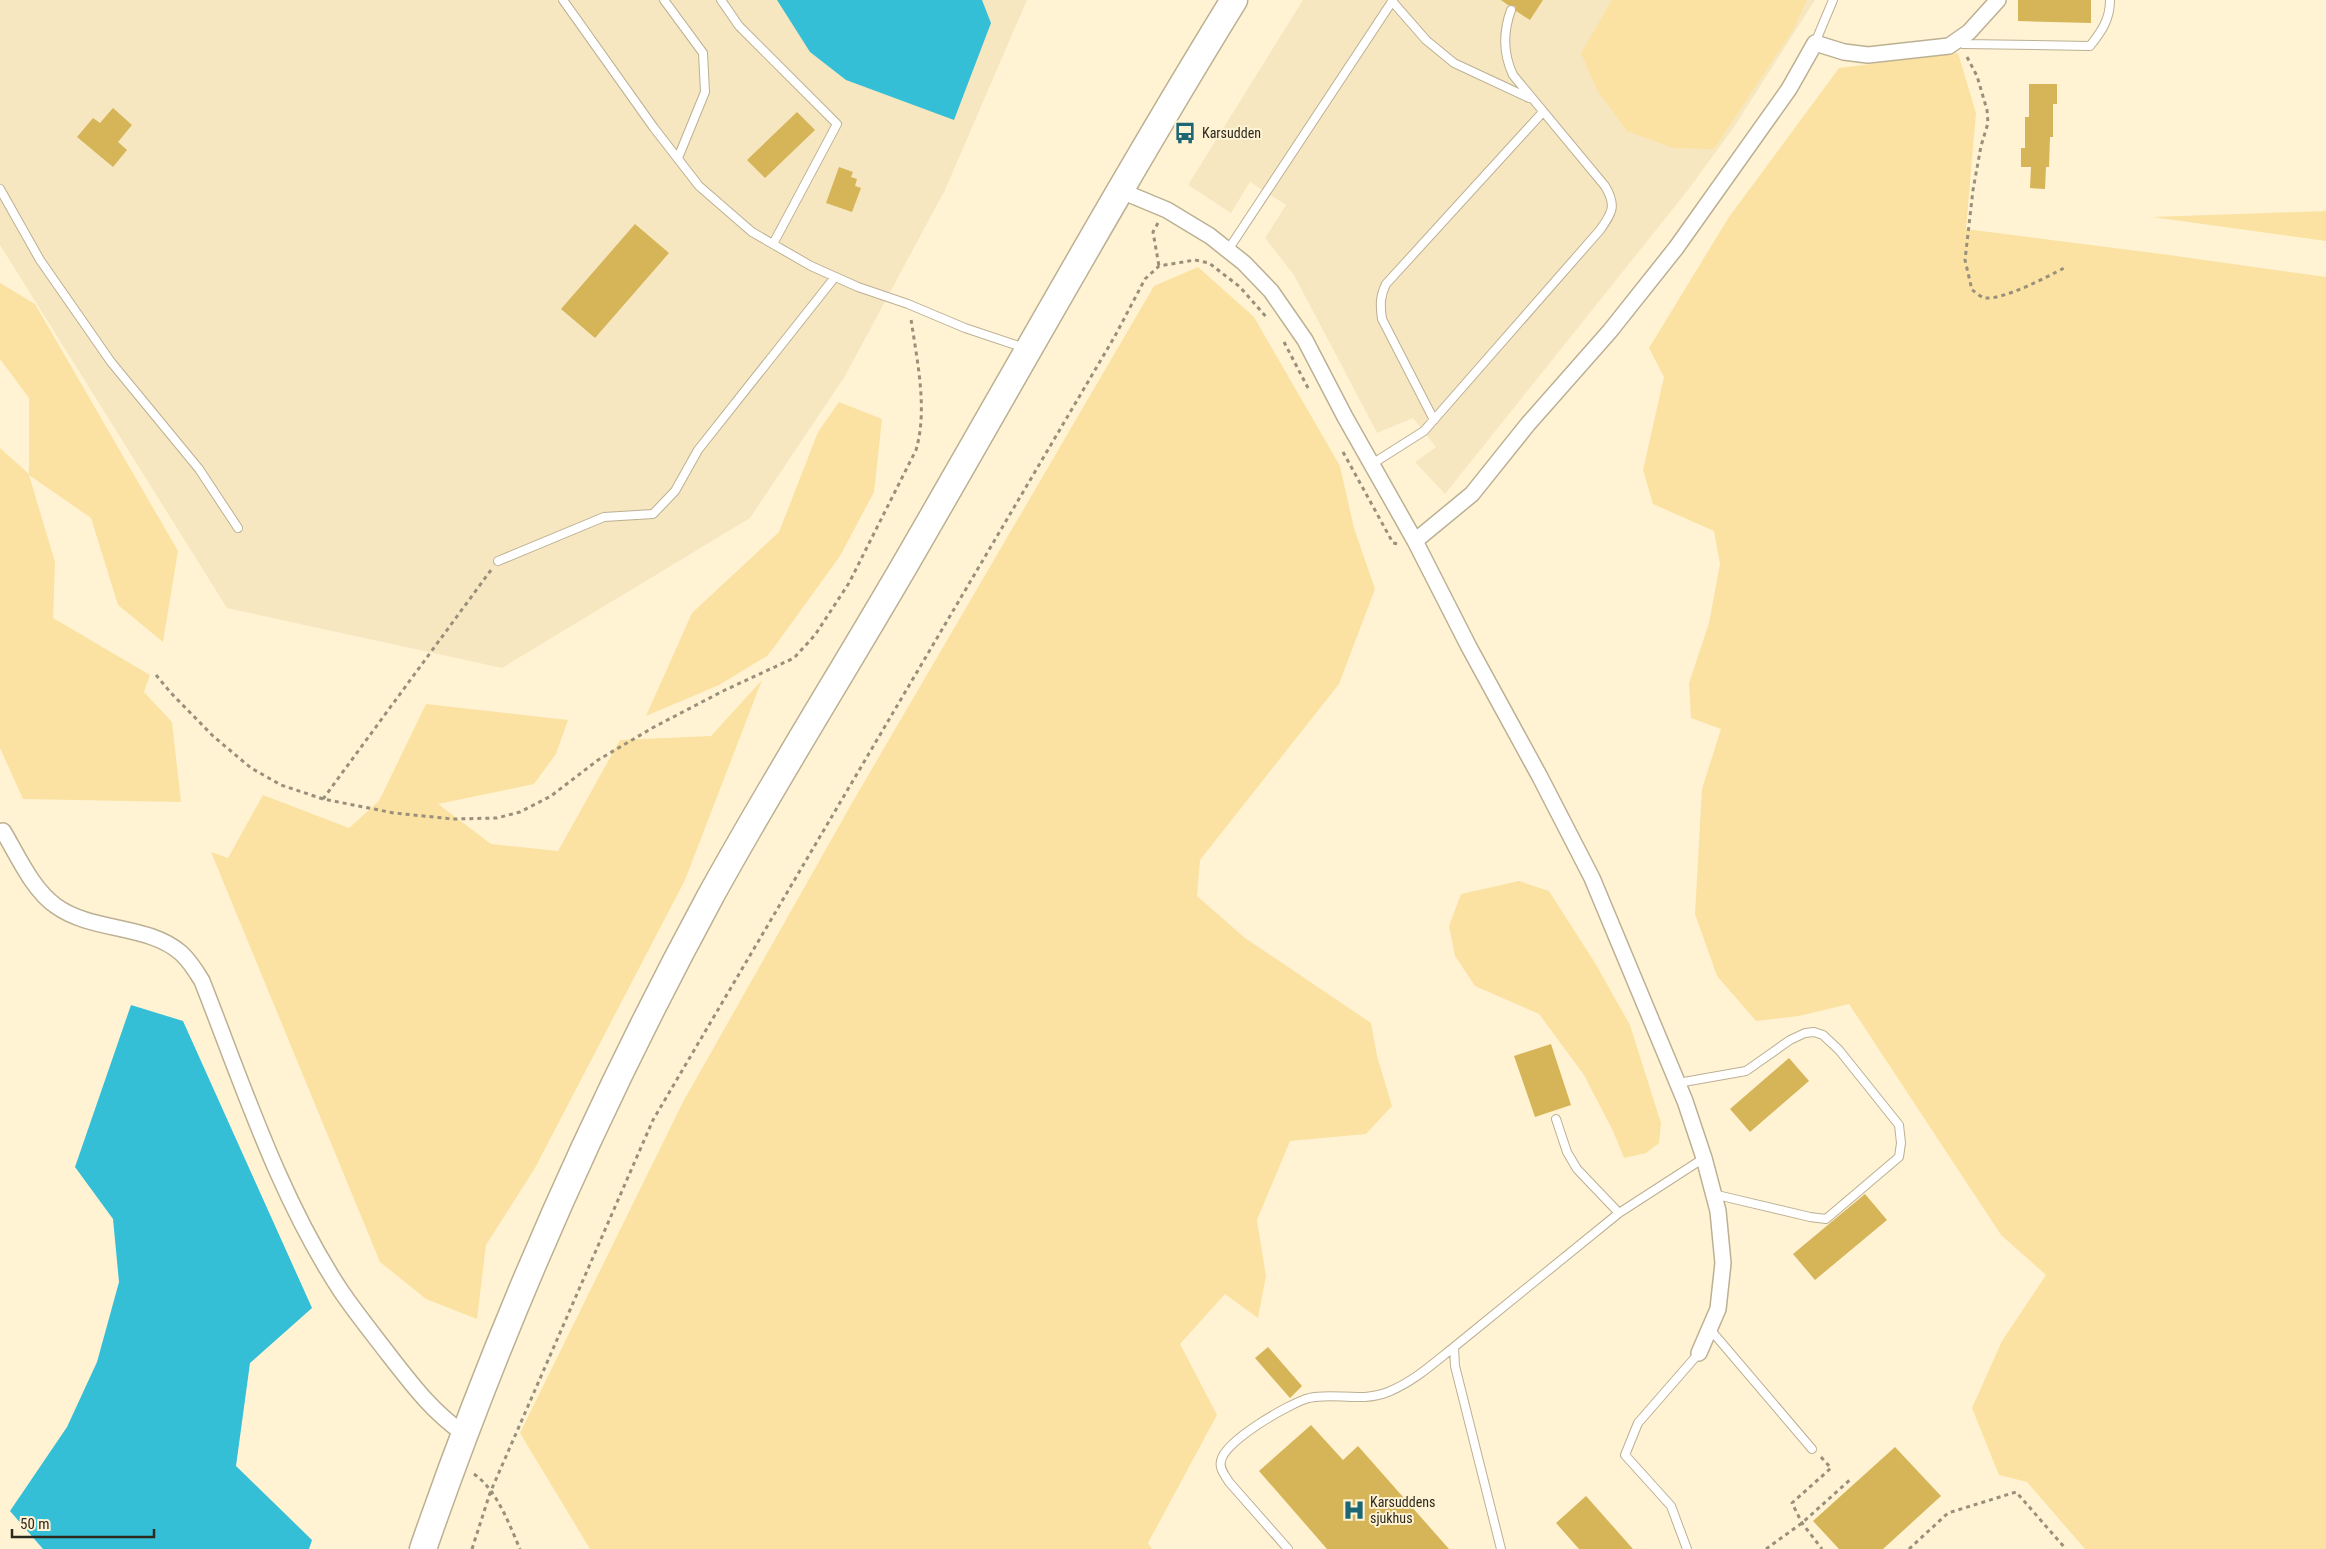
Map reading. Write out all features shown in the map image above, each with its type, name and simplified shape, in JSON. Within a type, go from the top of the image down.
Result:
[{"type":"highway","points":[[423,1549],[454,1459],[558,1205],[663,987],[797,743],[905,565],[1119,190],[1234,0]]},
{"type":"street","points":[[1415,541],[1472,494],[1528,424],[1610,331],[1676,248],[1789,89],[1815,43],[1844,52],[1868,55],[1949,46],[1959,41],[1992,9],[1998,0]]},
{"type":"street","points":[[1119,190],[1167,210],[1210,236],[1228,250],[1244,263],[1271,291],[1305,340],[1345,417],[1415,541],[1592,878],[1678,1083],[1704,1158],[1718,1211],[1723,1263],[1718,1309],[1698,1353]]},
{"type":"street","points":[[2,831],[40,891],[56,906],[74,916],[165,943],[181,953],[191,964],[202,981],[261,1130],[315,1246],[341,1292],[423,1398],[441,1417],[464,1434]]},
{"type":"lane","points":[[564,0],[699,186],[752,232],[835,277],[858,287],[908,304],[965,328],[1027,349]]},
{"type":"lane","points":[[664,0],[703,53],[705,92],[678,158]]},
{"type":"lane","points":[[721,0],[739,26],[837,124],[772,244]]},
{"type":"lane","points":[[1815,43],[1833,0]]},
{"type":"lane","points":[[1959,41],[1963,44],[2090,46],[2103,30],[2110,14],[2110,0]]},
{"type":"lane","points":[[1228,250],[1393,1],[1426,40],[1454,63],[1531,99]]},
{"type":"lane","points":[[1372,464],[1424,431],[1600,230],[1611,214],[1611,195],[1605,186],[1542,113],[1513,75],[1506,60],[1506,32],[1511,10]]},
{"type":"lane","points":[[1434,420],[1382,319],[1381,294],[1386,284],[1542,113]]},
{"type":"lane","points":[[0,188],[45,268],[111,362],[200,469],[238,528]]},
{"type":"lane","points":[[498,561],[604,517],[653,514],[675,491],[698,450],[835,277]]},
{"type":"lane","points":[[1678,1083],[1746,1071],[1790,1040],[1805,1033],[1814,1032],[1823,1035],[1839,1050],[1899,1125],[1902,1144],[1898,1157],[1826,1219],[1810,1217],[1713,1194]]},
{"type":"lane","points":[[1556,1118],[1567,1152],[1577,1169],[1619,1213]]},
{"type":"lane","points":[[1288,1549],[1228,1482],[1222,1471],[1220,1462],[1223,1453],[1234,1440],[1263,1421],[1307,1398],[1326,1396],[1346,1398],[1367,1397],[1388,1392],[1407,1382],[1454,1347],[1619,1213],[1704,1158]]},
{"type":"lane","points":[[1709,1328],[1812,1449]]},
{"type":"lane","points":[[1454,1347],[1455,1366],[1501,1549]]},
{"type":"lane","points":[[1687,1549],[1671,1506],[1625,1455],[1638,1424],[1698,1353]]},
{"type":"path","points":[[1959,41],[1977,76],[1987,110],[1988,124],[1981,146],[1973,190],[1965,260],[1972,290],[1983,298],[1994,297],[2040,281],[2064,268]]},
{"type":"path","points":[[1159,266],[1153,232],[1167,210]]},
{"type":"path","points":[[472,1549],[490,1493],[653,1120],[1115,336],[1145,279],[1159,266],[1195,260],[1209,263],[1240,287],[1271,323]]},
{"type":"path","points":[[156,675],[213,736],[251,768],[281,785],[323,799],[394,812],[453,819],[497,818],[520,812],[551,796],[598,760],[654,727],[722,691],[794,658],[815,634],[849,583],[916,450],[921,435],[922,417],[918,368],[908,304]]},
{"type":"path","points":[[1282,338],[1310,390]]},
{"type":"path","points":[[1342,450],[1393,543],[1401,545],[1415,541]]},
{"type":"path","points":[[323,799],[498,561]]},
{"type":"path","points":[[1812,1449],[1831,1468],[1792,1503],[1802,1523],[1822,1549]]},
{"type":"path","points":[[454,1459],[480,1478],[509,1524],[520,1549]]},
{"type":"path","points":[[1766,1549],[1802,1523],[1852,1478]]},
{"type":"path","points":[[1909,1549],[1948,1513],[2016,1492],[2066,1549]]},
{"type":"shaded area","points":[[0,0],[1027,0],[945,190],[845,376],[750,518],[502,668],[227,608],[0,245]]},
{"type":"shaded area","points":[[1303,0],[1815,0],[1734,127],[1688,190],[1445,494],[1415,462],[1436,447],[1413,418],[1377,433],[1294,275],[1265,238],[1286,205],[1250,182],[1231,213],[1188,185]]},
{"type":"shaded area","points":[[1612,0],[1807,0],[1793,30],[1714,149],[1673,148],[1627,131],[1597,90],[1581,53]]},
{"type":"shaded area","points":[[1958,53],[1976,113],[1966,229],[2326,277],[2326,1549],[2085,1549],[2027,1482],[1999,1475],[1972,1408],[2002,1341],[2046,1275],[2001,1235],[1849,1004],[1799,1016],[1756,1021],[1717,976],[1695,914],[1702,789],[1721,729],[1691,718],[1689,683],[1709,623],[1720,564],[1714,531],[1653,504],[1643,470],[1664,377],[1649,348],[1729,217],[1839,68]]},
{"type":"shaded area","points":[[2326,211],[2326,241],[2152,217]]},
{"type":"shaded area","points":[[1198,267],[1254,317],[1340,466],[1354,528],[1375,589],[1339,684],[1200,860],[1197,896],[1245,938],[1371,1023],[1377,1056],[1392,1106],[1366,1134],[1290,1141],[1257,1220],[1266,1276],[1258,1318],[1225,1294],[1180,1344],[1217,1415],[1148,1543],[1152,1549],[590,1549],[520,1433],[683,1102],[852,803],[1154,286]]},
{"type":"shaded area","points":[[0,283],[35,304],[178,551],[163,642],[118,605],[91,518],[29,475],[55,562],[53,618],[150,675],[144,692],[172,722],[181,802],[23,799],[0,748],[0,448],[29,474],[29,398],[0,359]]},
{"type":"shaded area","points":[[839,402],[882,419],[874,492],[840,556],[767,656],[719,685],[646,716],[692,613],[779,532],[818,432]]},
{"type":"shaded area","points":[[762,680],[685,880],[535,1168],[486,1245],[477,1319],[426,1299],[380,1262],[211,852],[228,858],[263,795],[349,828],[379,801],[426,704],[568,720],[556,754],[534,784],[438,804],[491,844],[558,851],[620,740],[711,736]]},
{"type":"shaded area","points":[[1519,881],[1549,891],[1595,963],[1630,1025],[1661,1123],[1659,1143],[1646,1153],[1624,1158],[1613,1131],[1584,1075],[1539,1014],[1475,986],[1455,956],[1449,926],[1461,894]]},
{"type":"water","points":[[777,0],[982,0],[991,23],[954,120],[846,80],[810,52]]},
{"type":"water","points":[[131,1005],[183,1021],[312,1308],[250,1363],[236,1466],[312,1540],[309,1549],[43,1549],[10,1511],[67,1427],[97,1362],[119,1282],[113,1219],[75,1167]]},
{"type":"building","points":[[1501,0],[1543,0],[1530,20],[1516,11],[1515,6],[1508,5]]},
{"type":"building","points":[[2018,0],[2091,0],[2091,23],[2018,21]]},
{"type":"building","points":[[2029,84],[2057,84],[2057,104],[2053,104],[2053,137],[2050,137],[2049,167],[2046,167],[2045,189],[2030,188],[2031,167],[2021,167],[2021,148],[2025,148],[2025,117],[2029,117]]},
{"type":"building","points":[[113,108],[132,125],[118,142],[127,150],[113,167],[77,137],[93,118],[100,123]]},
{"type":"building","points":[[797,112],[815,130],[765,178],[747,160]]},
{"type":"building","points":[[839,167],[853,172],[851,177],[857,179],[855,186],[861,188],[852,212],[826,203]]},
{"type":"building","points":[[635,224],[669,253],[595,338],[561,309]]},
{"type":"building","points":[[1551,1044],[1571,1105],[1535,1117],[1514,1056]]},
{"type":"building","points":[[1789,1058],[1809,1081],[1750,1132],[1730,1109]]},
{"type":"building","points":[[1865,1194],[1887,1220],[1815,1280],[1793,1254]]},
{"type":"building","points":[[1268,1347],[1302,1386],[1290,1398],[1255,1358]]},
{"type":"building","name":"Karsuddens sjukhus","points":[[1311,1425],[1343,1460],[1358,1446],[1449,1549],[1327,1549],[1259,1471]]},
{"type":"building","points":[[1895,1447],[1941,1496],[1883,1549],[1839,1549],[1813,1521]]},
{"type":"building","points":[[1586,1496],[1633,1549],[1579,1549],[1556,1523]]},
{"type":"place","name":"Karsudden","points":[[1185,133]]},
{"type":"place","name":"Karsuddens sjukhus","points":[[1354,1510]]}]
